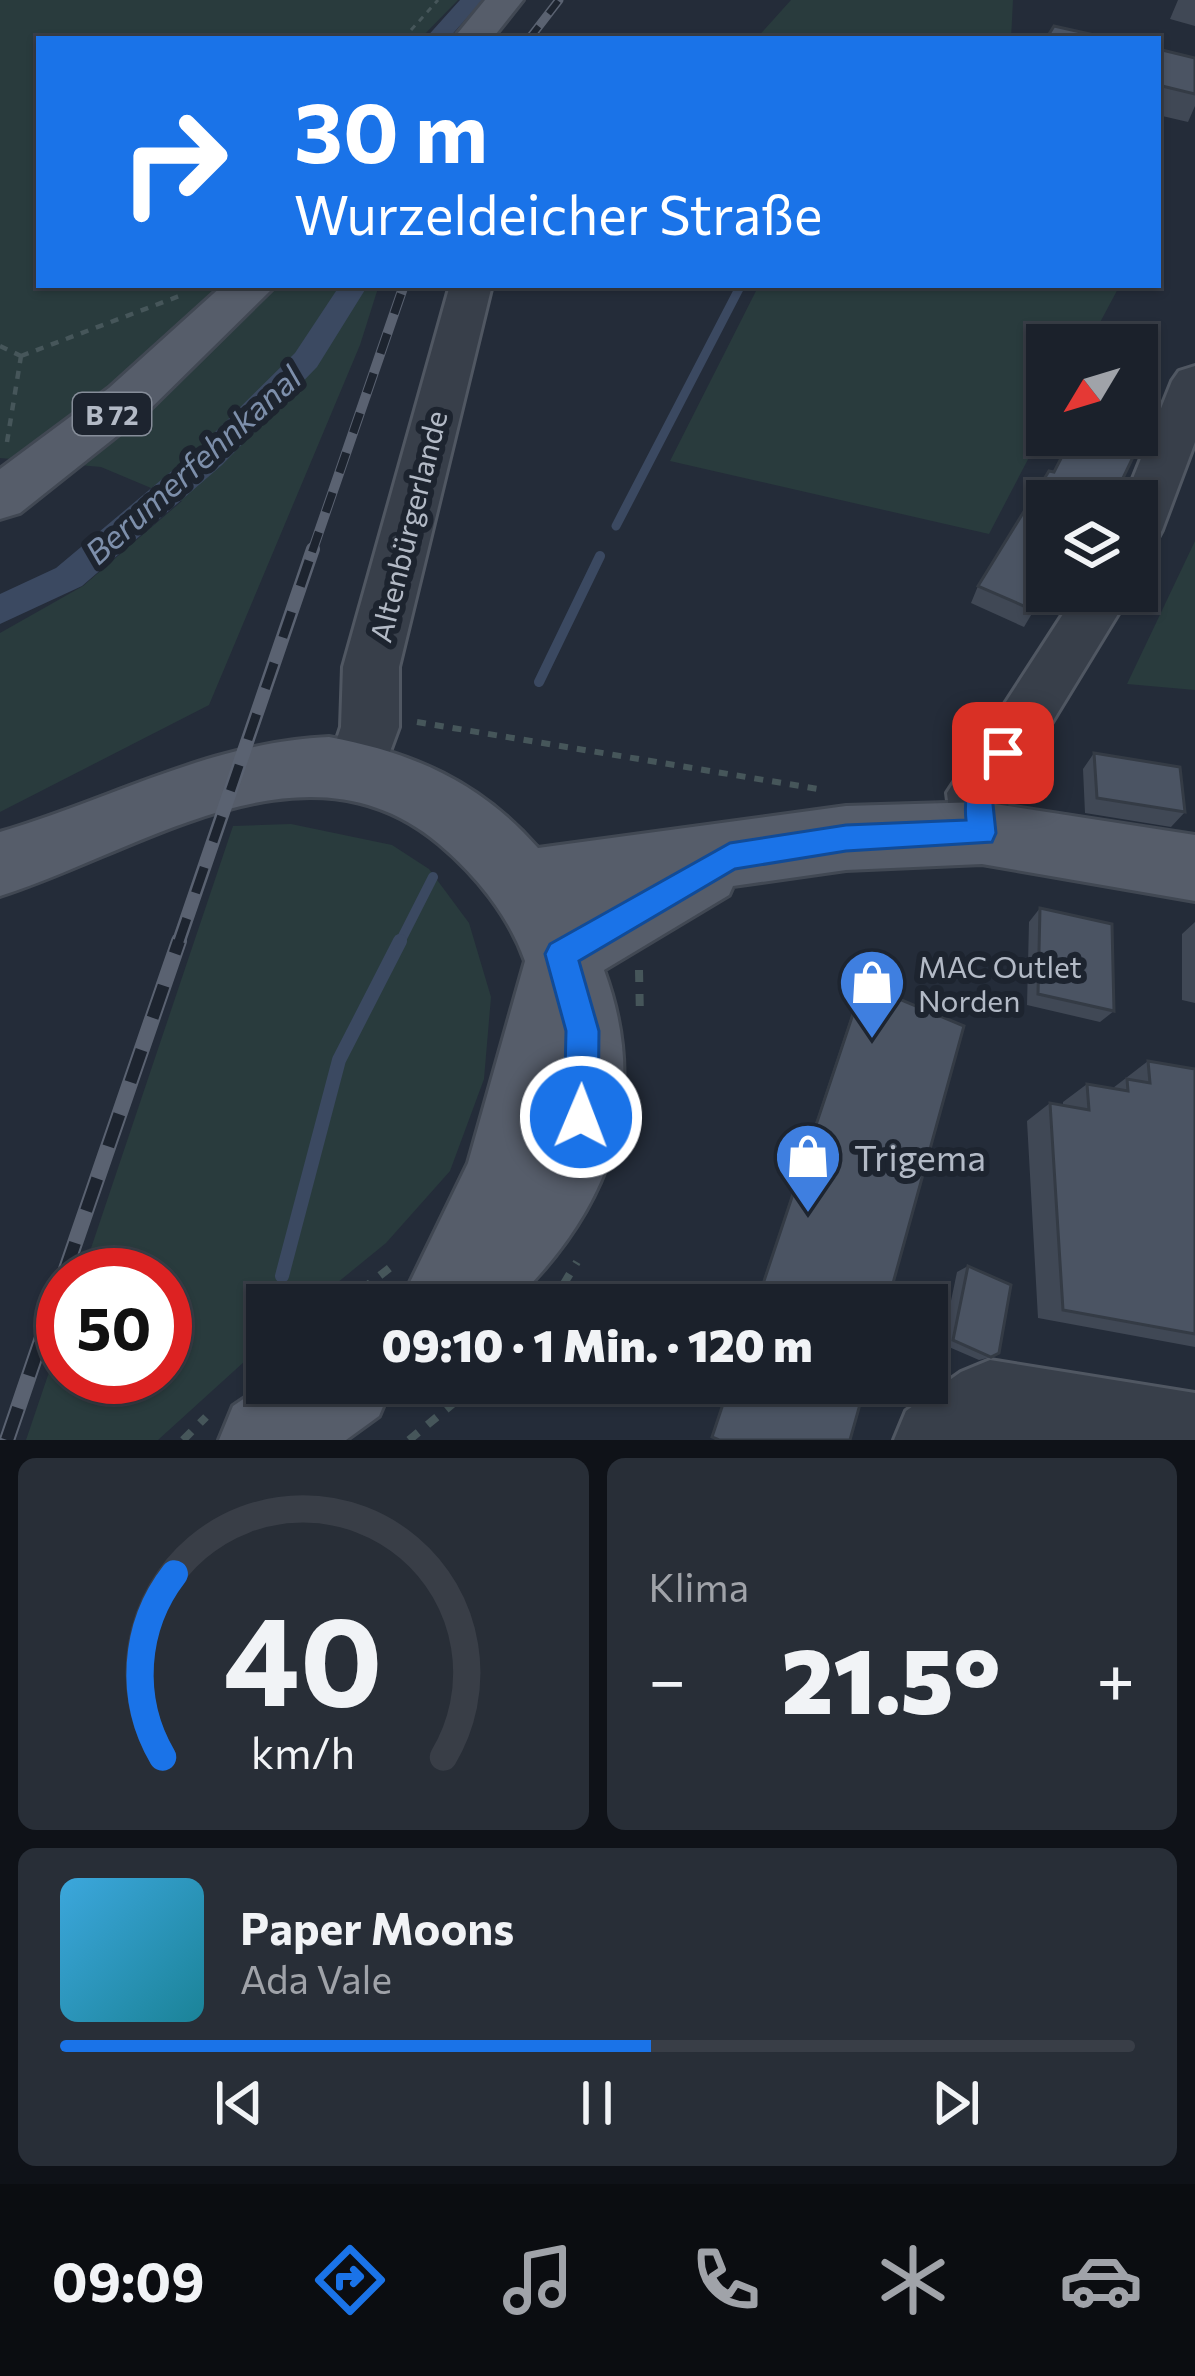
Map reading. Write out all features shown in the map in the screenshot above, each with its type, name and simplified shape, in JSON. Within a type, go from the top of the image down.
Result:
[{"type":"main road","points":[[475,36],[505,0]]},
{"type":"main road","name":"B 72","points":[[2,479],[128,400],[249,288]]},
{"type":"main road","points":[[0,864],[236,775],[363,748],[386,778],[451,809],[489,841],[575,932],[583,1031],[581,1117],[548,1198],[519,1235],[466,1284]]},
{"type":"main road","points":[[447,1284],[493,1206],[530,1100],[575,932],[730,857],[846,838],[982,833],[1195,868]]},
{"type":"main road","points":[[268,1440],[317,1404]]},
{"type":"street","name":"Altenbürgerlande","points":[[363,748],[371,667],[470,288]]},
{"type":"street","points":[[1156,480],[1195,381]]},
{"type":"street","points":[[982,833],[977,793],[1093,612]]},
{"type":"street","points":[[935,1440],[990,1401],[1195,1434]]},
{"type":"path","points":[[406,36],[437,0]]},
{"type":"path","points":[[0,346],[20,356],[187,293]]},
{"type":"path","points":[[2,479],[20,356]]},
{"type":"path","points":[[363,748],[428,721],[837,792]]},
{"type":"path","points":[[575,932],[640,1026]]},
{"type":"path","points":[[409,1440],[453,1404]]},
{"type":"shaded area","points":[[0,0],[458,0],[423,36],[36,36],[36,288],[378,288],[360,345],[209,705],[0,812],[0,633],[83,586],[182,501],[101,467],[0,458]]},
{"type":"shaded area","points":[[791,0],[1013,0],[1011,36],[759,36]]},
{"type":"shaded area","points":[[757,288],[1118,288],[1099,324],[1026,324],[1026,456],[1030,456],[989,534],[670,461]]},
{"type":"shaded area","points":[[1195,541],[1195,690],[1127,684]]},
{"type":"shaded area","points":[[291,824],[392,845],[429,869],[469,923],[491,997],[484,1079],[450,1171],[386,1243],[336,1284],[246,1284],[246,1360],[158,1440],[26,1440],[38,1404],[192,1404],[192,1248],[91,1248],[233,826]]},
{"type":"building","points":[[1054,26],[1099,36],[1048,36]]},
{"type":"building","points":[[1161,50],[1195,58],[1195,94],[1161,86]]},
{"type":"building","points":[[1062,456],[1134,456],[1122,480],[1043,480],[1049,471],[1054,472]]},
{"type":"building","points":[[1026,508],[1026,607],[978,586]]},
{"type":"building","points":[[1094,753],[1180,767],[1185,812],[1097,798]]},
{"type":"building","points":[[1040,908],[1112,924],[1114,1011],[1038,994]]},
{"type":"building","points":[[863,984],[964,1026],[893,1284],[763,1284]]},
{"type":"building","points":[[1148,1061],[1195,1069],[1195,1334],[1063,1310],[1050,1103],[1089,1110],[1087,1084],[1128,1091],[1127,1079],[1150,1083]]},
{"type":"building","points":[[968,1266],[1011,1285],[999,1353],[991,1357],[953,1340]]},
{"type":"building","points":[[723,1404],[860,1404],[850,1440],[712,1437]]},
{"type":"waterway","name":"Berumerfehnkanal","points":[[439,36],[472,0]]},
{"type":"waterway","name":"Berumerfehnkanal","points":[[0,610],[69,577],[210,457],[306,360],[352,288]]},
{"type":"waterway","points":[[616,526],[739,288]]},
{"type":"waterway","points":[[539,682],[600,556]]},
{"type":"waterway","points":[[399,944],[433,877]]},
{"type":"waterway","points":[[282,1276],[339,1060],[400,941]]},
{"type":"railway","points":[[531,36],[559,0]]},
{"type":"railway","points":[[312,552],[403,288]]},
{"type":"railway","points":[[178,944],[313,549]]},
{"type":"railway","points":[[73,1248],[179,941]]},
{"type":"railway","points":[[7,1440],[36,1355]]},
{"type":"place","name":"MAC Outlet Norden","points":[[872,1041]]},
{"type":"place","name":"Trigema","points":[[808,1215]]},
{"type":"route","points":[[581,1117],[583,1031],[561,954],[730,857],[846,838],[982,833],[977,793],[1003,753]]}]
